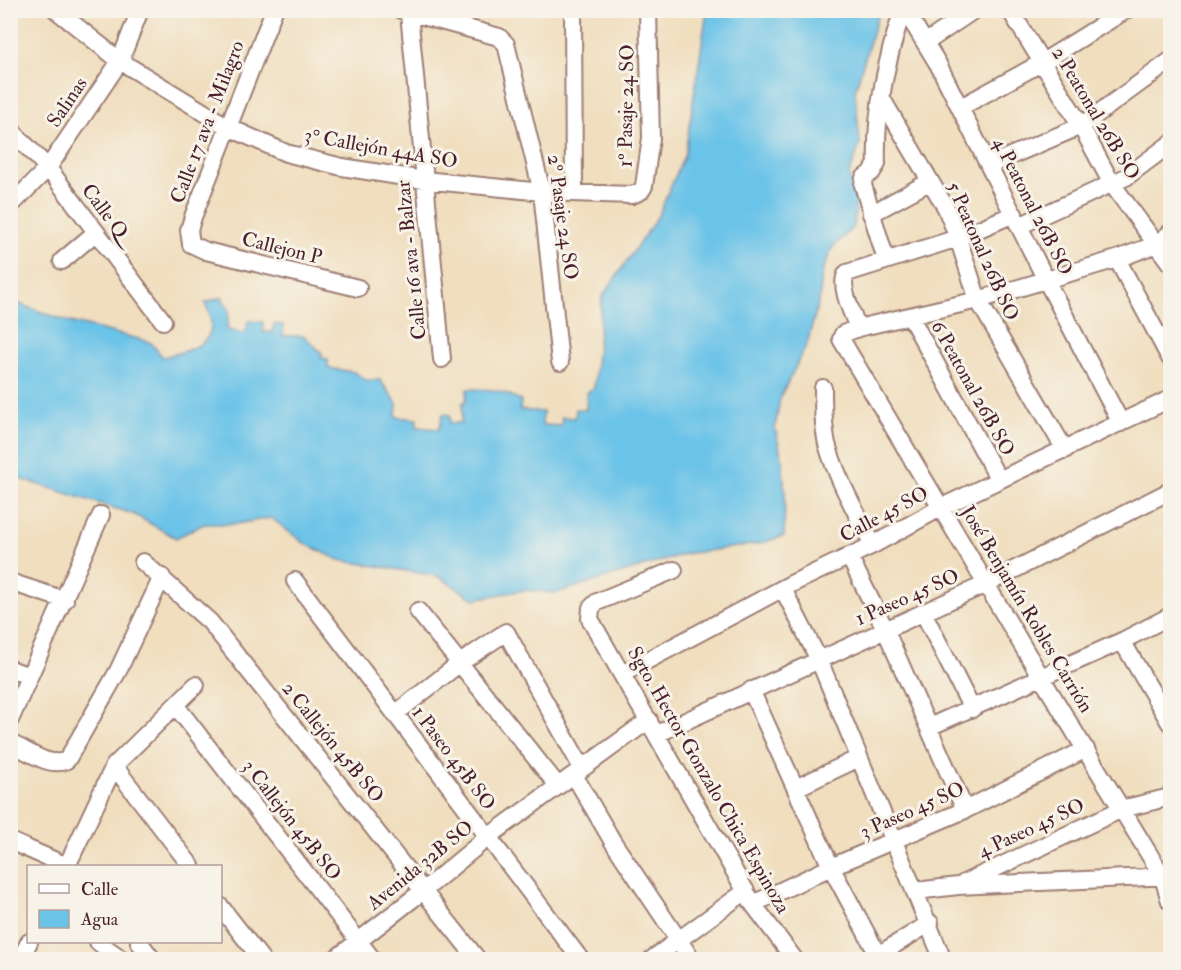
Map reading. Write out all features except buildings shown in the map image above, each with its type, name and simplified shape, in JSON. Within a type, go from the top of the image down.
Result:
[{"type":"street","name":"3° Callejón 44A SO","points":[[56,10],[120,61],[228,127],[286,153],[342,167],[424,180],[542,192],[632,195]]},
{"type":"street","name":"Salinas","points":[[10,206],[48,168],[120,61],[140,10]]},
{"type":"street","name":"Calle 17 ava - Milagro","points":[[197,248],[189,237],[190,224],[274,10]]},
{"type":"street","name":"2º Pasaje 24 SO","points":[[573,10],[574,192]]},
{"type":"street","name":"1º Pasaje 24 SO","points":[[632,195],[641,191],[644,186],[651,138],[648,10]]},
{"type":"street","name":"4 Peatonal 26B SO","points":[[904,10],[961,107],[1046,280],[1121,423]]},
{"type":"street","points":[[886,260],[863,185],[864,178],[877,164],[882,88],[889,56],[904,10]]},
{"type":"street","points":[[925,43],[974,10]]},
{"type":"street","name":"2 Peatonal 26B SO","points":[[1011,10],[1081,126],[1112,184],[1170,263]]},
{"type":"street","points":[[961,107],[1041,63],[1107,15],[1126,10]]},
{"type":"street","points":[[405,12],[433,15]]},
{"type":"street","name":"Calle 16 ava - Balzar","points":[[405,12],[442,359]]},
{"type":"street","name":"2º Pasaje 24 SO","points":[[433,15],[499,37],[506,44],[542,192],[560,362]]},
{"type":"street","points":[[989,165],[1081,126],[1170,61]]},
{"type":"street","name":"5 Peatonal 26B SO","points":[[882,99],[946,208],[978,300],[1065,450]]},
{"type":"street","name":"Calle Q","points":[[10,129],[48,168],[163,321]]},
{"type":"street","points":[[1170,144],[1126,177],[1112,184],[1016,220],[847,273],[844,278],[844,288],[858,328],[978,300],[1117,259],[1157,244],[1170,233]]},
{"type":"street","points":[[871,214],[929,182]]},
{"type":"street","points":[[62,261],[95,233]]},
{"type":"street","name":"Callejon P","points":[[197,248],[358,288]]},
{"type":"street","points":[[1117,259],[1170,358]]},
{"type":"street","name":"6 Peatonal 26B SO","points":[[910,316],[999,480]]},
{"type":"street","name":"José Benjamín Robles Carrión","points":[[858,328],[843,334],[842,342],[1041,677],[1122,809],[1167,877],[1170,901]]},
{"type":"street","points":[[823,388],[824,426],[832,457],[840,480],[873,545]]},
{"type":"street","name":"Calle 45 SO","points":[[622,674],[942,507],[1170,399]]},
{"type":"street","name":"1 Paseo 45 SO","points":[[653,727],[751,690],[987,584],[1170,491]]},
{"type":"street","points":[[10,720],[101,515]]},
{"type":"street","points":[[849,556],[885,629],[966,810]]},
{"type":"street","name":"2 Callejón 45B SO","points":[[144,562],[210,622],[478,960]]},
{"type":"street","name":"Sgto. Hector Gonzalo Chica Espinoza","points":[[674,570],[593,605],[590,620],[750,898],[795,960]]},
{"type":"street","points":[[10,743],[52,763],[67,760],[118,670],[162,577]]},
{"type":"street","name":"1 Paseo 45B SO","points":[[295,581],[581,960]]},
{"type":"street","points":[[10,582],[64,600]]},
{"type":"street","points":[[783,589],[819,660],[930,923],[943,960]]},
{"type":"street","points":[[418,611],[558,786]]},
{"type":"street","points":[[923,612],[972,709]]},
{"type":"street","points":[[929,727],[1122,641],[1170,616]]},
{"type":"street","points":[[395,714],[460,663],[506,632],[613,842],[692,960]]},
{"type":"street","points":[[1122,641],[1170,723]]},
{"type":"street","points":[[10,669],[29,676]]},
{"type":"street","points":[[10,841],[71,865],[114,766],[196,685]]},
{"type":"street","points":[[751,690],[874,957],[930,923]]},
{"type":"street","name":"3 Callejón 45B SO","points":[[176,706],[373,960]]},
{"type":"street","name":"Avenida 32B SO","points":[[334,960],[488,837],[578,771],[653,727]]},
{"type":"street","name":"3 Paseo 45 SO","points":[[651,960],[678,940],[750,898],[896,841],[966,810],[1086,750]]},
{"type":"street","points":[[796,788],[859,758]]},
{"type":"street","points":[[114,766],[189,865]]},
{"type":"street","name":"4 Paseo 45 SO","points":[[958,886],[1122,809],[1170,797]]},
{"type":"street","points":[[916,891],[958,886],[1167,877]]},
{"type":"street","points":[[222,909],[262,960]]},
{"type":"street","points":[[20,960],[28,943]]},
{"type":"street","points":[[99,943],[123,960]]},
{"type":"street","points":[[140,943],[153,960]]},
{"type":"water","points":[[707,11],[879,11],[855,91],[860,144],[849,175],[856,203],[854,226],[832,248],[822,273],[820,296],[807,344],[780,398],[775,429],[782,458],[785,493],[784,536],[758,544],[684,554],[556,593],[524,590],[474,599],[438,576],[339,560],[304,543],[271,518],[236,524],[204,524],[176,538],[133,514],[11,476],[11,299],[24,306],[70,322],[150,342],[163,357],[186,351],[203,342],[211,327],[205,303],[222,297],[229,311],[227,330],[246,333],[248,321],[263,322],[263,332],[273,332],[274,324],[283,325],[283,336],[304,336],[322,353],[321,358],[328,359],[328,368],[354,372],[366,380],[380,380],[397,403],[396,417],[417,419],[417,427],[439,429],[443,414],[450,415],[450,423],[461,423],[467,389],[495,390],[514,397],[521,401],[520,410],[543,412],[542,425],[561,426],[562,417],[575,418],[576,409],[586,410],[587,392],[594,388],[602,297],[658,216],[685,154]]}]
